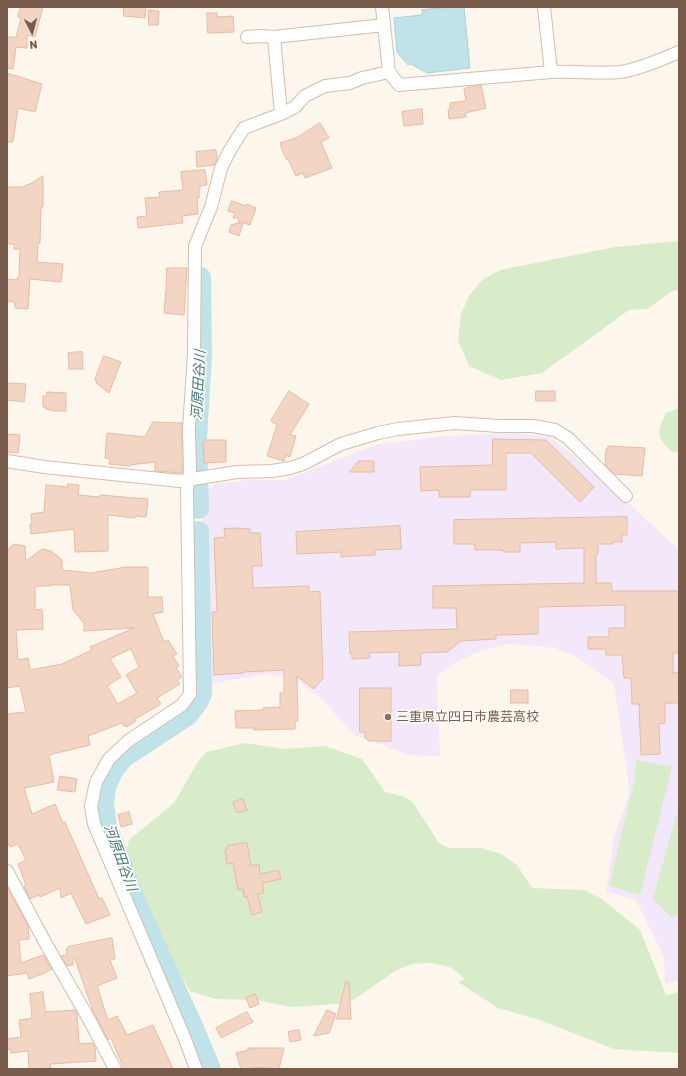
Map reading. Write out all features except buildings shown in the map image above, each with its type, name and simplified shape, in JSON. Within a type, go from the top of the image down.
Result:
[{"type":"street","points":[[382,7],[389,72],[399,85],[551,72],[622,72],[662,60],[679,52]]},
{"type":"street","points":[[544,7],[551,72]]},
{"type":"street","points":[[247,37],[274,37],[384,25]]},
{"type":"street","points":[[274,37],[281,114]]},
{"type":"street","points":[[194,479],[190,473],[190,429],[194,354],[195,246],[211,207],[221,168],[244,128],[281,114],[294,107],[305,96],[325,86],[350,83],[362,78],[389,72]]},
{"type":"street","points":[[7,461],[44,467],[180,481],[237,472],[272,471],[290,468],[303,464],[341,444],[378,433],[398,429],[455,423],[500,426],[532,426],[555,430],[568,438],[626,496]]},
{"type":"street","points":[[194,479],[186,489],[190,694],[182,705],[128,741],[109,759],[96,782],[91,806],[94,824],[185,1039],[196,1069]]},
{"type":"street","points":[[7,871],[91,1023],[114,1069]]},
{"type":"shaded area","name":"三重県立四日市農芸高校","points":[[517,433],[551,437],[624,499],[679,550],[679,980],[665,984],[664,957],[636,900],[606,892],[614,837],[630,792],[614,684],[579,658],[555,648],[509,644],[481,651],[452,664],[437,677],[440,756],[409,755],[355,735],[321,699],[294,678],[267,674],[208,684],[206,674],[203,589],[203,493],[216,484],[247,480],[285,480],[379,444],[444,436]]},
{"type":"green space","points":[[679,241],[679,290],[672,291],[647,309],[629,310],[542,373],[501,380],[469,366],[458,340],[461,314],[469,296],[482,280],[500,270],[615,247]]},
{"type":"green space","points":[[679,408],[679,453],[672,452],[660,438],[659,431],[666,413]]},
{"type":"green space","points":[[245,743],[285,749],[325,746],[362,759],[385,792],[405,797],[413,803],[439,843],[449,848],[481,848],[501,854],[517,865],[532,888],[584,890],[602,899],[640,930],[666,995],[679,992],[679,1053],[614,1049],[537,1019],[498,1008],[458,982],[465,979],[450,967],[431,963],[412,964],[395,971],[355,999],[337,1004],[290,1007],[257,1000],[215,999],[190,991],[127,885],[124,858],[129,840],[174,803],[199,760],[207,752]]},
{"type":"green space","points":[[636,760],[672,767],[640,895],[609,886],[635,777]]},
{"type":"green space","points":[[679,788],[679,915],[671,917],[653,899],[678,809]]},
{"type":"water","points":[[464,7],[470,68],[427,73],[411,64],[408,65],[397,52],[394,18],[422,15],[422,10]]},
{"type":"waterway","name":"河原田谷川","points":[[198,508],[196,437],[201,356],[200,278]]},
{"type":"waterway","name":"河原田谷川","points":[[198,532],[201,694],[187,715],[123,757],[112,771],[105,787],[103,804],[106,826],[138,909],[192,1026],[210,1069]]},
{"type":"place","name":"三重県立四日市農芸高校","points":[[388,717]]}]
